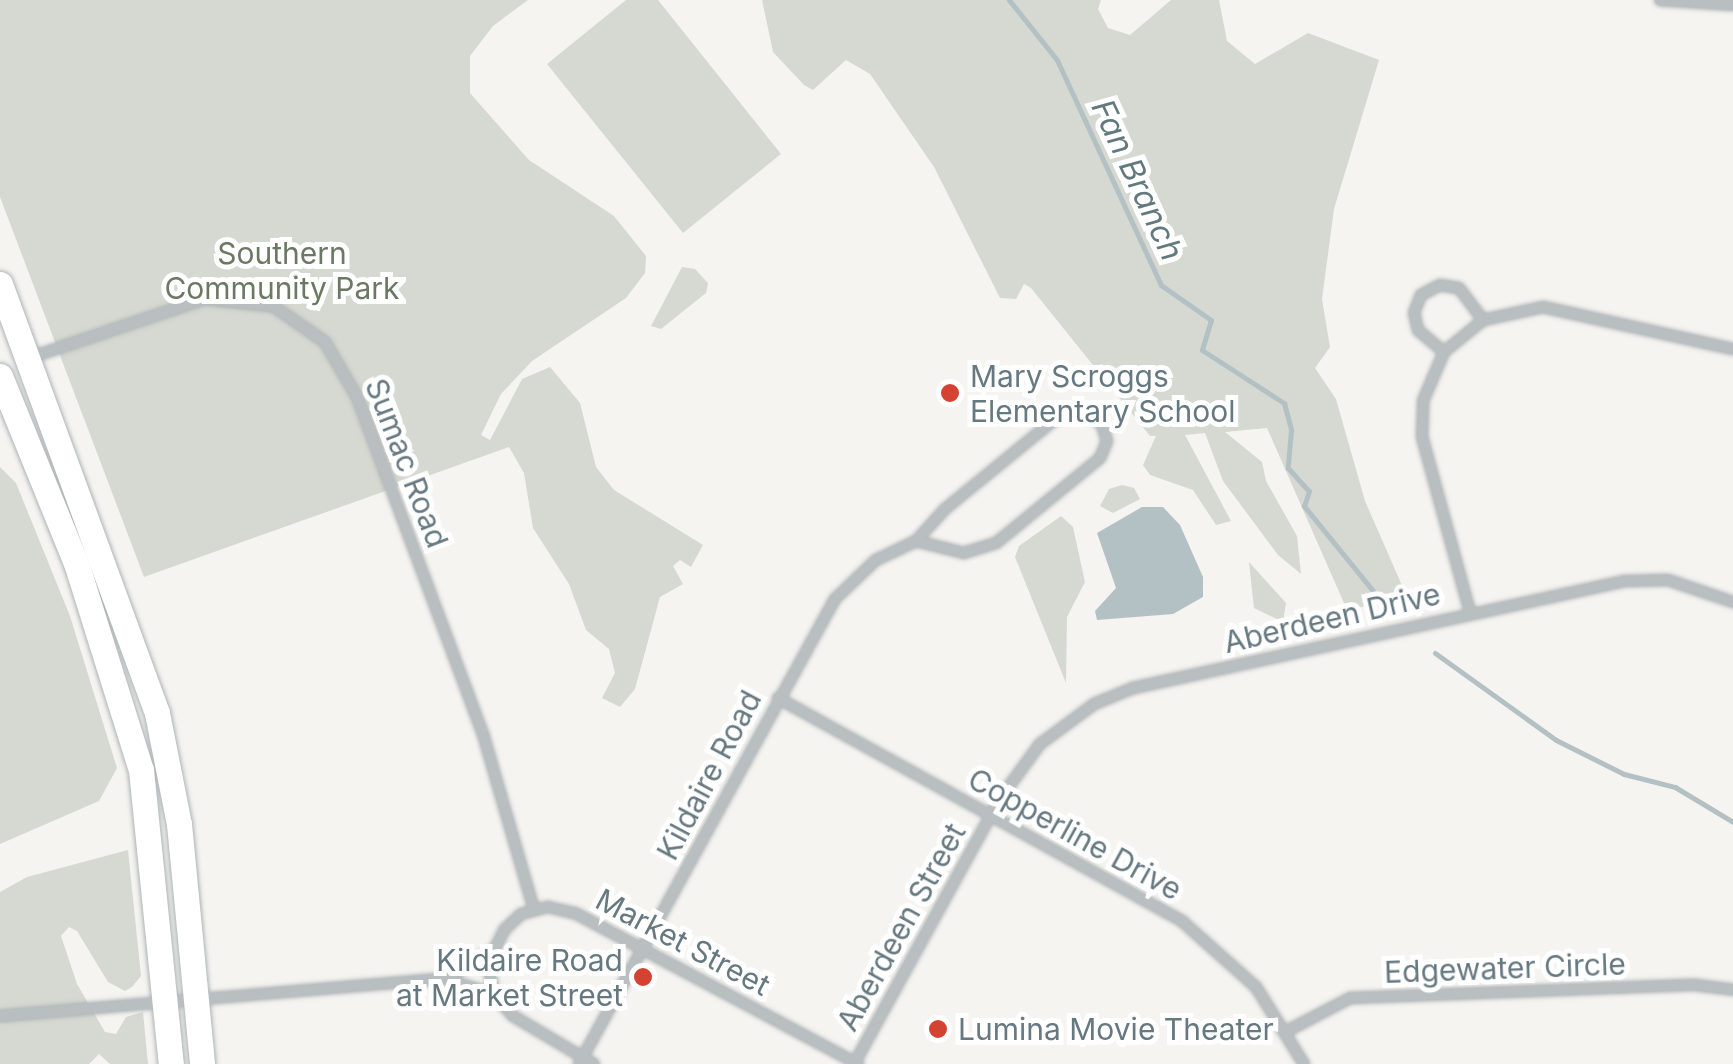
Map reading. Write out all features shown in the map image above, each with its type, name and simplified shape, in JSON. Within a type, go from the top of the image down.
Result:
[{"type":"highway","points":[[0,284],[157,713],[177,807],[202,1064]]},
{"type":"highway","points":[[2,387],[119,684],[146,794],[171,1064]]},
{"type":"street","points":[[1660,0],[1733,4]]},
{"type":"street","points":[[1444,352],[1418,330],[1414,313],[1421,295],[1440,285],[1458,288],[1483,320]]},
{"type":"street","name":"Sumac Road","points":[[28,358],[204,299],[273,306],[325,342],[357,396],[460,671],[509,806],[534,909]]},
{"type":"street","points":[[1470,612],[1422,437],[1423,401],[1444,352],[1483,320],[1542,307],[1733,349]]},
{"type":"street","name":"Kildaire Road","points":[[585,1062],[778,698],[846,586],[876,560],[916,541],[945,509],[1058,417],[1082,411],[1102,424],[1107,441],[1100,458],[996,543],[964,552],[916,541]]},
{"type":"street","name":"Aberdeen Drive","points":[[990,814],[1040,744],[1115,695],[1470,612],[1645,579],[1733,602]]},
{"type":"street","name":"Copperline Drive","points":[[778,698],[1150,901],[1210,942],[1256,987],[1287,1031],[1304,1064]]},
{"type":"street","name":"Aberdeen Street","points":[[856,1063],[990,814]]},
{"type":"street","points":[[444,979],[492,949],[512,921],[534,909]]},
{"type":"street","name":"Market Street","points":[[534,909],[575,913],[856,1063]]},
{"type":"street","points":[[492,949],[488,973],[494,994],[513,1016],[585,1062]]},
{"type":"street","points":[[0,1016],[444,979],[494,994]]},
{"type":"street","name":"Edgewater Circle","points":[[1287,1031],[1350,998],[1694,985],[1733,990]]},
{"type":"green space","name":"Southern Community Park","points":[[0,0],[528,0],[493,26],[470,56],[470,93],[529,160],[614,216],[646,256],[645,273],[626,298],[532,361],[501,394],[481,435],[490,440],[522,379],[550,367],[580,403],[596,467],[614,490],[703,545],[691,567],[680,560],[673,566],[683,584],[660,597],[635,689],[620,707],[602,698],[615,673],[609,649],[586,630],[569,584],[533,528],[524,473],[509,447],[144,577],[0,197]]},
{"type":"green space","points":[[626,0],[658,0],[781,154],[683,233],[547,64]]},
{"type":"green space","points":[[762,0],[1101,0],[1098,9],[1108,28],[1130,35],[1171,0],[1219,0],[1227,41],[1255,64],[1308,33],[1379,60],[1334,209],[1322,299],[1330,347],[1315,368],[1336,399],[1365,501],[1404,590],[1401,598],[1353,609],[1344,603],[1267,428],[1225,432],[1262,462],[1266,481],[1297,536],[1301,574],[1278,555],[1223,481],[1205,433],[1185,435],[1231,521],[1216,525],[1193,490],[1150,475],[1143,465],[1156,436],[1150,436],[1031,288],[1024,284],[1016,299],[1000,298],[934,167],[870,74],[846,60],[813,90],[804,85],[773,52]]},
{"type":"green space","points":[[682,267],[695,269],[708,283],[706,293],[661,329],[651,326]]},
{"type":"green space","points":[[0,467],[16,483],[70,616],[117,768],[99,801],[0,844]]},
{"type":"green space","points":[[1122,485],[1134,488],[1140,499],[1113,513],[1100,506],[1109,489]]},
{"type":"green space","points":[[1061,516],[1073,527],[1085,582],[1067,617],[1066,683],[1015,557],[1019,546]]},
{"type":"green space","points":[[1249,562],[1286,603],[1283,622],[1254,608]]},
{"type":"green space","points":[[128,850],[141,976],[125,991],[108,982],[77,931],[69,927],[61,936],[77,984],[105,1032],[116,1034],[126,1017],[143,1012],[148,1064],[110,1064],[99,1054],[89,1064],[0,1064],[0,892],[27,877]]},
{"type":"shaded area","points":[[1142,507],[1163,507],[1180,525],[1203,577],[1203,597],[1173,614],[1097,620],[1095,611],[1116,588],[1097,533]]},
{"type":"waterway","name":"Fan Branch","points":[[1009,0],[1057,60],[1161,285],[1211,320],[1202,350],[1284,403],[1291,430],[1288,468],[1309,491],[1304,506],[1374,592]]},
{"type":"waterway","name":"Fan Branch","points":[[1435,653],[1556,740],[1624,774],[1675,787],[1733,822]]},
{"type":"place","name":"Mary Scroggs Elementary School","points":[[950,393]]},
{"type":"place","name":"Kildaire Road at Market Street","points":[[643,977]]},
{"type":"place","name":"Lumina Movie Theater","points":[[938,1029]]}]
